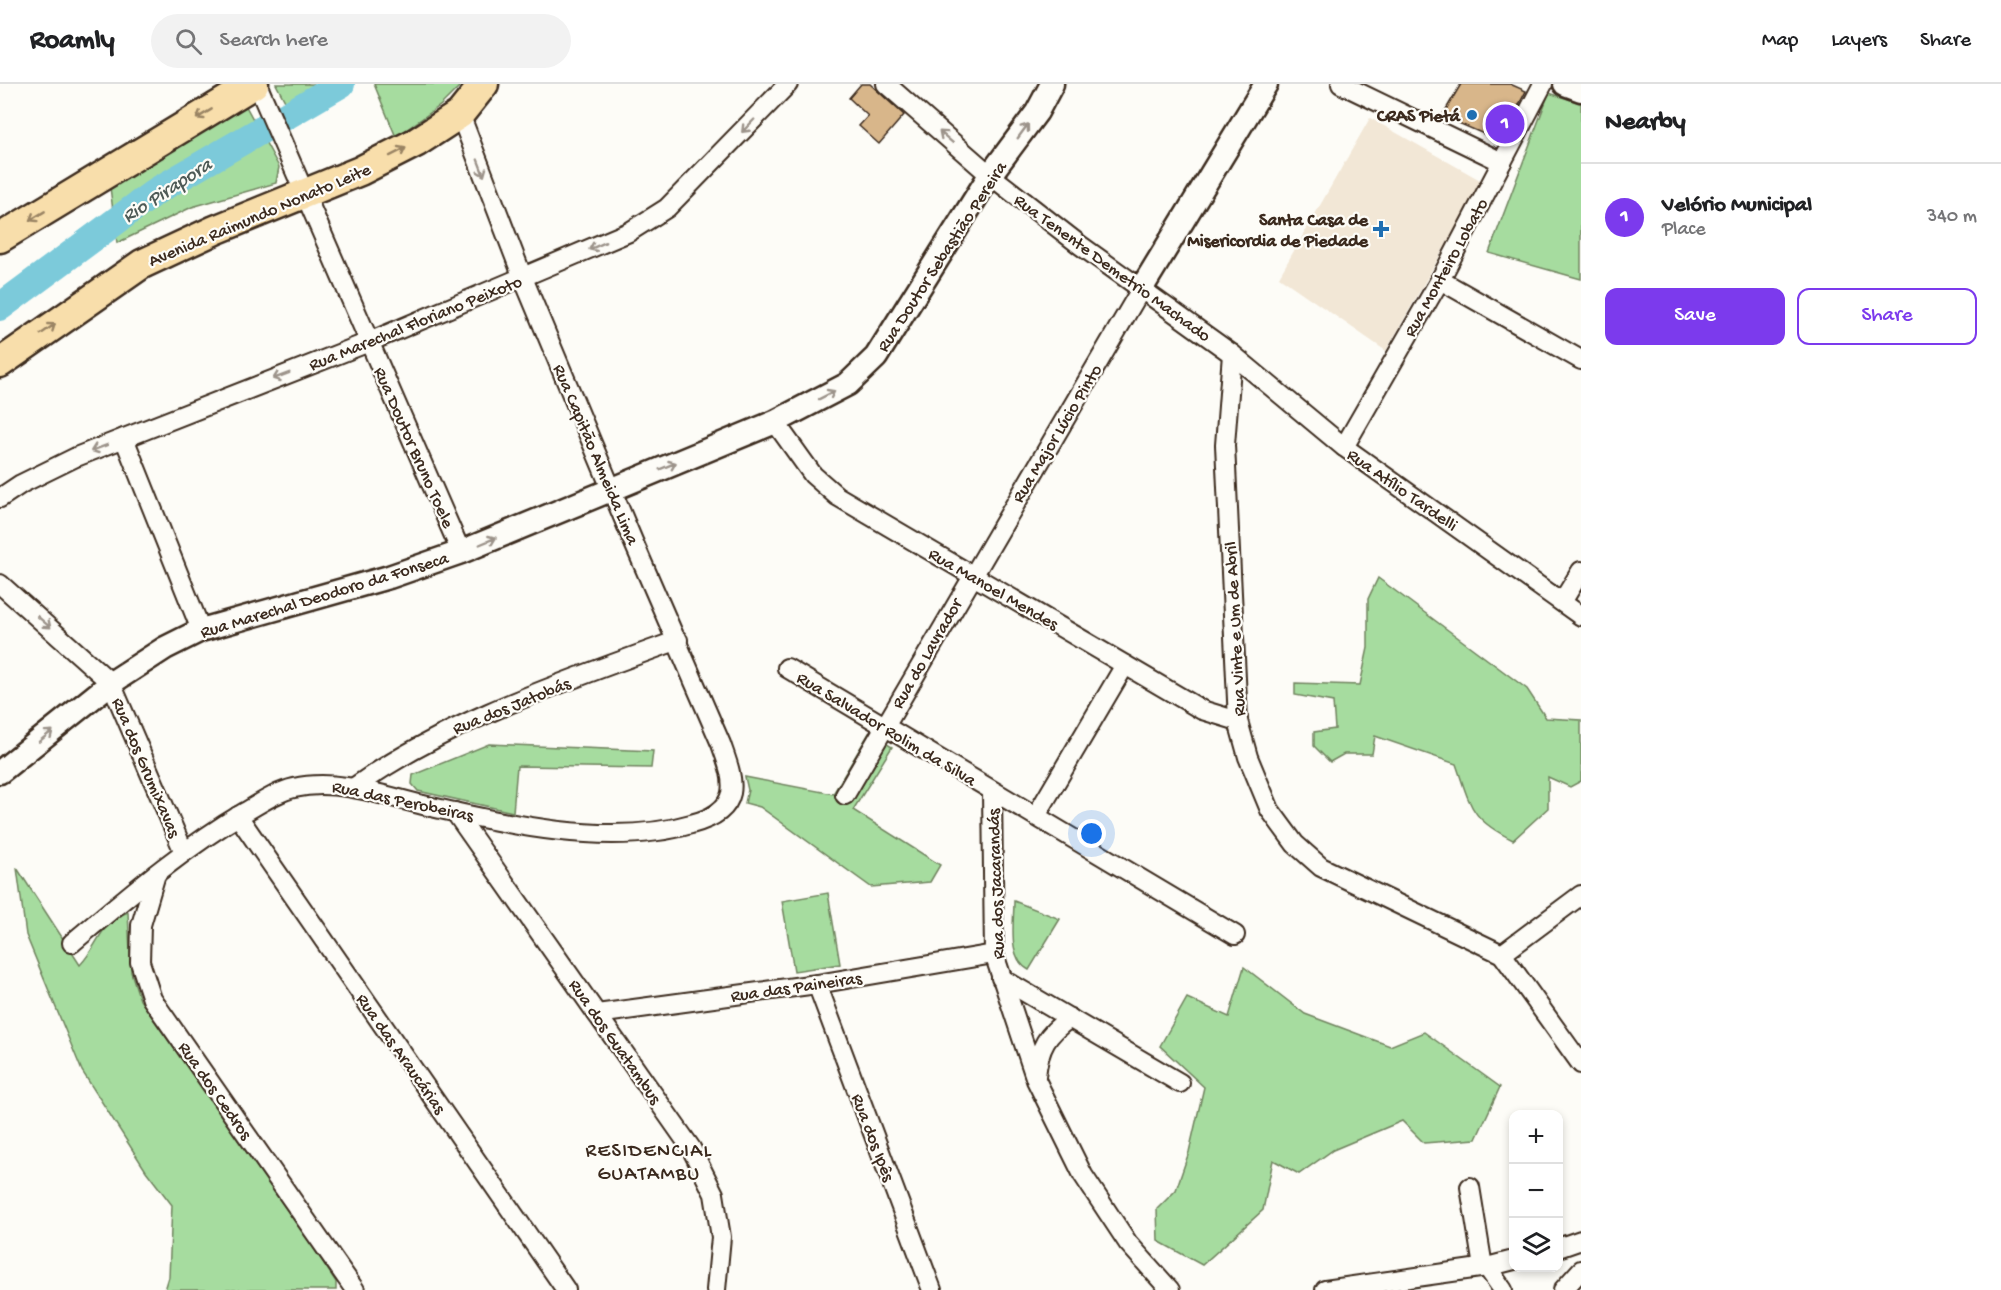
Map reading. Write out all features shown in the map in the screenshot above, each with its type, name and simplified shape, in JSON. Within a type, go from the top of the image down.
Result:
[{"type":"main road","name":"Avenida Raimundo Nonato Leite","points":[[0,363],[142,264],[214,230],[360,171],[410,146],[460,114],[484,84]]},
{"type":"main road","points":[[0,238],[258,87]]},
{"type":"street","name":"Rua Marechal Floriano Peixoto","points":[[0,498],[21,483],[124,438],[369,342],[629,232],[667,208],[789,84]]},
{"type":"street","name":"Rua Tenente Demetrio Machado","points":[[886,84],[990,175],[1140,291],[1232,354]]},
{"type":"street","name":"Rua Doutor Sebastião Pereira","points":[[775,422],[848,384],[876,357],[990,175],[1037,112],[1052,84]]},
{"type":"street","points":[[1140,291],[1266,84]]},
{"type":"street","points":[[1341,84],[1502,162]]},
{"type":"street","name":"Rua Monteiro Lobato","points":[[1344,447],[1440,280],[1543,84]]},
{"type":"street","points":[[1565,84],[1581,90]]},
{"type":"street","name":"Rua Doutor Bruno Toele","points":[[258,87],[285,143],[461,552]]},
{"type":"street","name":"Rua Capitão Almeida Lima","points":[[460,114],[524,278],[633,541],[678,640],[721,744],[730,770],[731,793]]},
{"type":"street","points":[[1440,280],[1581,360]]},
{"type":"street","name":"Rua Major Lúcio Pinto","points":[[972,575],[1140,291]]},
{"type":"street","name":"Rua Atílio Tardelli","points":[[1232,354],[1344,447],[1581,616]]},
{"type":"street","name":"Rua Vinte e Um de Abril","points":[[1232,354],[1225,445],[1238,720],[1248,757],[1270,810],[1295,844],[1321,867],[1502,954],[1579,1056]]},
{"type":"street","name":"Rua Marechal Deodoro da Fonseca","points":[[0,772],[111,683],[165,648],[201,630],[389,577],[461,552],[775,422]]},
{"type":"street","name":"Rua Manoel Mendes","points":[[775,422],[813,475],[837,496],[1202,710],[1238,720]]},
{"type":"street","points":[[124,438],[201,630]]},
{"type":"street","points":[[1562,602],[1581,571]]},
{"type":"street","name":"Rua do Lavrador","points":[[845,795],[972,575]]},
{"type":"street","points":[[0,584],[111,683]]},
{"type":"street","name":"Rua dos Jatobás","points":[[353,788],[389,762],[431,738],[502,705],[678,640]]},
{"type":"street","points":[[1036,816],[1125,665]]},
{"type":"street","name":"Rua Salvador Rolim da Silva","points":[[787,668],[1235,935]]},
{"type":"street","name":"Rua dos Grumixavas","points":[[111,683],[183,850]]},
{"type":"street","name":"Rua das Perobeiras","points":[[72,943],[183,850],[273,796],[293,788],[324,784],[353,788],[455,812],[606,836],[669,831],[708,819],[724,808],[731,793]]},
{"type":"street","name":"Rua dos Jacarandás","points":[[992,791],[994,954],[1000,978],[1036,1080],[1083,1175],[1128,1243],[1170,1290]]},
{"type":"street","name":"Rua dos Guatambus","points":[[455,812],[691,1148],[714,1194],[721,1237],[716,1290]]},
{"type":"street","name":"Rua das Araucárias","points":[[238,816],[567,1290]]},
{"type":"street","name":"Rua dos Cedros","points":[[157,871],[141,925],[140,962],[152,999],[355,1290]]},
{"type":"street","points":[[1502,954],[1581,895]]},
{"type":"street","name":"Rua das Paineiras","points":[[597,1014],[817,984],[994,954]]},
{"type":"street","points":[[1000,978],[1180,1083]]},
{"type":"street","name":"Rua dos Ipês","points":[[817,984],[932,1290]]},
{"type":"street","points":[[1036,1080],[1042,1043],[1053,1029],[1070,1018]]},
{"type":"street","points":[[1470,1187],[1485,1267],[1503,1290]]},
{"type":"street","points":[[1563,1246],[1581,1240]]},
{"type":"street","points":[[1326,1290],[1421,1282],[1509,1261]]},
{"type":"street","points":[[1563,1290],[1581,1270]]},
{"type":"shaded area","name":"Santa Casa de Misericordia de Piedade","points":[[1370,118],[1482,181],[1386,351],[1279,277]]},
{"type":"green space","points":[[276,84],[325,84],[287,105]]},
{"type":"green space","points":[[374,84],[462,84],[441,105],[396,137]]},
{"type":"green space","points":[[1549,93],[1581,103],[1581,279],[1489,253]]},
{"type":"green space","points":[[242,99],[279,167],[276,183],[192,207],[117,243],[109,179]]},
{"type":"green space","points":[[1378,578],[1527,689],[1546,718],[1581,720],[1581,781],[1570,787],[1548,777],[1548,808],[1513,840],[1488,825],[1474,810],[1456,764],[1375,736],[1372,754],[1344,754],[1330,762],[1314,746],[1314,732],[1335,729],[1333,702],[1295,695],[1295,683],[1360,685],[1368,648],[1368,599]]},
{"type":"green space","points":[[869,733],[892,747],[853,810],[940,865],[930,882],[871,887],[760,807],[745,803],[748,790],[745,777],[833,794]]},
{"type":"green space","points":[[489,744],[653,751],[651,768],[517,766],[513,812],[418,791],[412,784],[413,775]]},
{"type":"green space","points":[[17,868],[80,965],[105,928],[128,912],[131,972],[140,1000],[311,1244],[336,1282],[336,1290],[165,1290],[169,1277],[172,1205],[146,1171],[82,1071],[26,935]]},
{"type":"green space","points":[[828,893],[840,964],[794,971],[782,901]]},
{"type":"green space","points":[[1014,901],[1060,919],[1029,970],[1017,958],[1013,940]]},
{"type":"green space","points":[[1244,967],[1305,1014],[1390,1046],[1424,1032],[1500,1087],[1476,1139],[1424,1143],[1402,1121],[1333,1150],[1299,1174],[1273,1160],[1263,1210],[1202,1265],[1158,1241],[1157,1209],[1176,1190],[1189,1152],[1204,1087],[1160,1046],[1187,998],[1229,1017]]},
{"type":"building","points":[[861,84],[870,84],[904,115],[879,144],[859,126],[868,116],[849,98]]},
{"type":"building","points":[[1461,84],[1510,84],[1526,91],[1500,141],[1442,116]]},
{"type":"waterway","name":"Rio Pirapora","points":[[0,307],[158,190],[341,84]]},
{"type":"place","name":"CRAS Pietá","points":[[1472,115]]},
{"type":"place","name":"Velório Municipal","points":[[1505,124]]},
{"type":"place","name":"Santa Casa de Misericordia de Piedade","points":[[1381,229]]},
{"type":"district","name":"RESIDENCIAL GUATAMBU","points":[[649,1160]]}]
